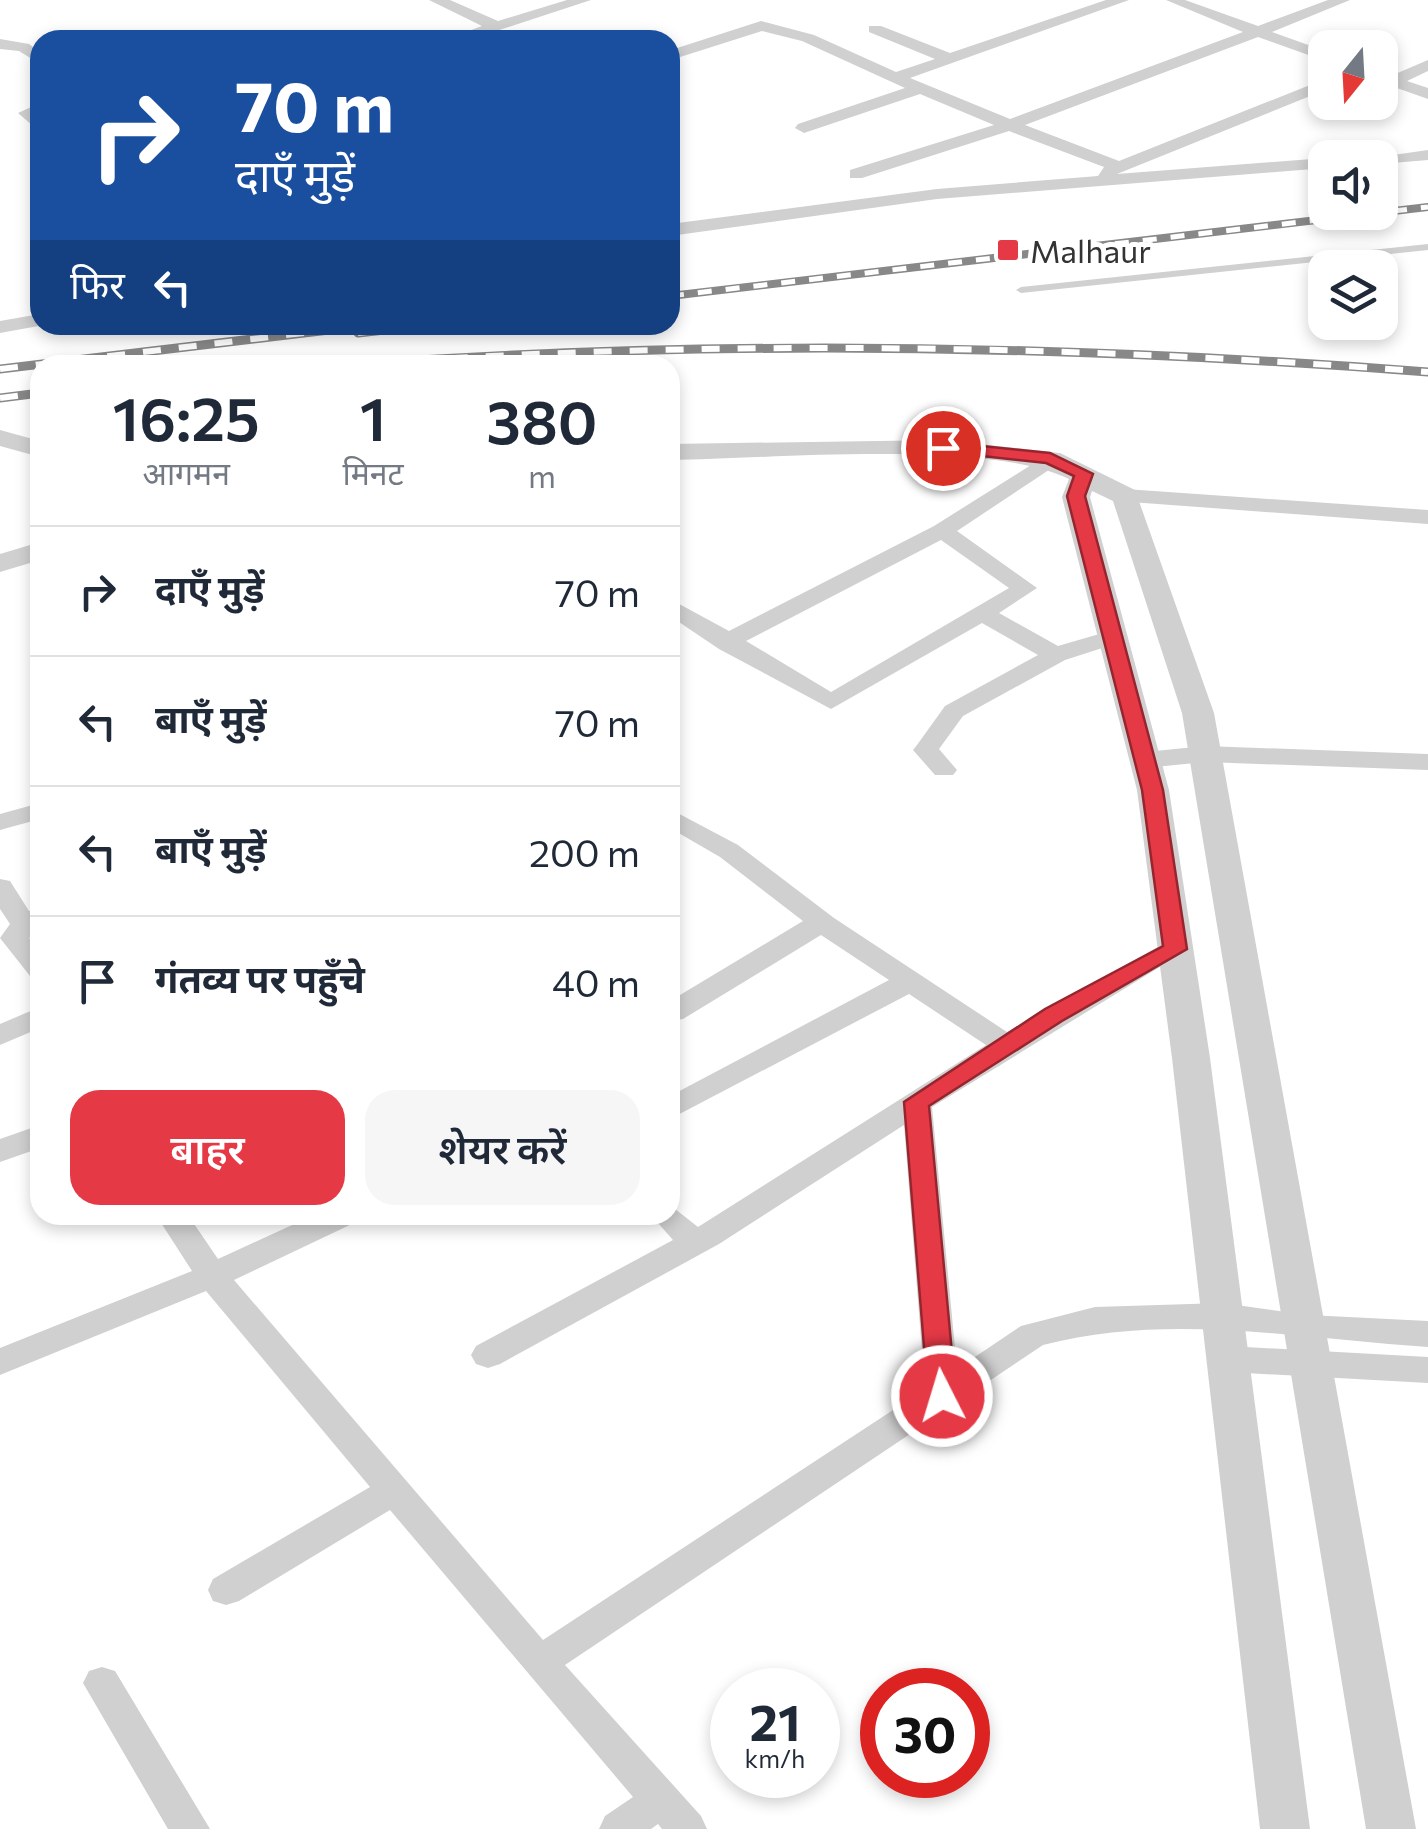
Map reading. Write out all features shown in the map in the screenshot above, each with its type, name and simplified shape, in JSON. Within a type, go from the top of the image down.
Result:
[{"type":"street","points":[[437,0],[496,26]]},
{"type":"street","points":[[483,30],[583,0]]},
{"type":"street","points":[[896,78],[1122,0]]},
{"type":"street","points":[[1173,0],[1308,50]]},
{"type":"street","points":[[856,174],[1010,125],[1342,0]]},
{"type":"street","points":[[680,51],[761,26],[808,38],[896,78],[1119,167]]},
{"type":"street","points":[[875,29],[950,59]]},
{"type":"street","points":[[0,44],[23,47],[30,52]]},
{"type":"street","points":[[1398,75],[1428,65]]},
{"type":"street","points":[[1398,83],[1428,94]]},
{"type":"street","points":[[804,128],[921,88]]},
{"type":"street","points":[[1080,182],[1308,91]]},
{"type":"street","points":[[1398,157],[1428,155]]},
{"type":"street","points":[[680,229],[937,194],[1308,164]]},
{"type":"street","points":[[0,328],[30,322]]},
{"type":"street","points":[[0,438],[30,446]]},
{"type":"street","points":[[680,452],[943,448],[1050,458],[1080,485],[1125,496],[1428,517]]},
{"type":"street","points":[[727,644],[744,631],[942,531],[1050,458]]},
{"type":"street","points":[[1080,485],[1115,648],[1145,760],[1176,949],[1285,1829]]},
{"type":"street","points":[[1125,496],[1198,712],[1392,1829]]},
{"type":"street","points":[[680,613],[727,644],[831,702],[1026,588],[942,531]]},
{"type":"street","points":[[0,563],[30,554]]},
{"type":"street","points":[[982,613],[1056,656]]},
{"type":"street","points":[[944,770],[926,750],[954,711],[1056,656],[1115,648],[1179,657]]},
{"type":"street","points":[[1145,760],[1206,754],[1428,762]]},
{"type":"street","points":[[0,822],[30,814]]},
{"type":"street","points":[[680,823],[729,852],[822,922],[1006,1045]]},
{"type":"street","points":[[0,887],[30,919]]},
{"type":"street","points":[[680,1008],[822,922]]},
{"type":"street","points":[[30,923],[14,938],[30,958]]},
{"type":"street","points":[[488,1355],[694,1243],[1006,1045],[1176,949]]},
{"type":"street","points":[[680,1104],[910,981]]},
{"type":"street","points":[[0,1034],[30,1021]]},
{"type":"street","points":[[917,1102],[942,1396]]},
{"type":"street","points":[[0,1151],[30,1140]]},
{"type":"street","points":[[179,1225],[212,1276],[687,1829]]},
{"type":"street","points":[[0,1362],[212,1276],[322,1225]]},
{"type":"street","points":[[676,1225],[694,1243]]},
{"type":"street","points":[[540,1662],[1033,1335],[1096,1319],[1222,1315],[1310,1345],[1428,1370]]},
{"type":"street","points":[[1227,1360],[1310,1345],[1428,1334]]},
{"type":"street","points":[[226,1590],[393,1490]]},
{"type":"street","points":[[102,1682],[190,1829]]},
{"type":"street","points":[[619,1829],[661,1800]]},
{"type":"lane","points":[[1022,290],[1423,248],[1428,260]]},
{"type":"railway","points":[[680,295],[1428,207]]},
{"type":"railway","points":[[118,355],[287,335]]},
{"type":"railway","points":[[523,355],[885,348],[1156,355],[1428,372]]},
{"type":"railway","points":[[0,369],[30,365]]},
{"type":"railway","points":[[0,398],[30,394]]},
{"type":"place","name":"Malhaur","points":[[1008,250]]},
{"type":"route","points":[[942,1396],[917,1102],[1054,1015],[1176,949],[1153,790],[1076,496],[1084,474],[1050,458],[943,448]]}]
